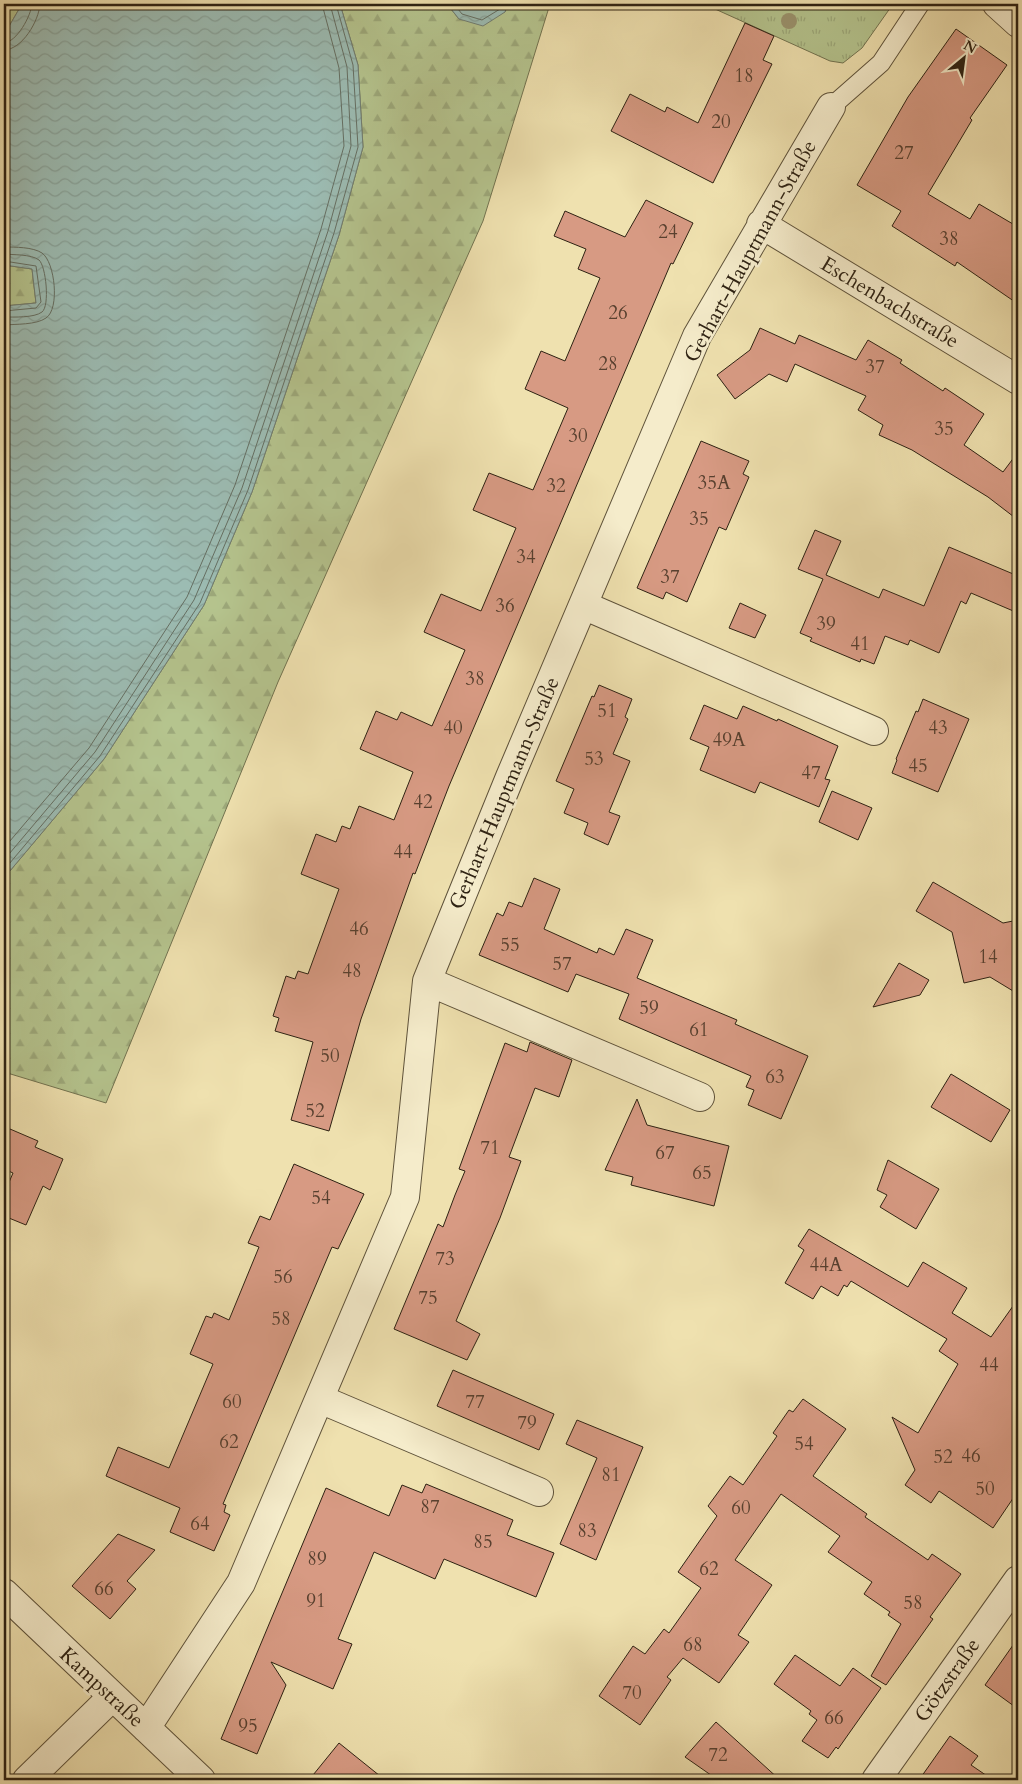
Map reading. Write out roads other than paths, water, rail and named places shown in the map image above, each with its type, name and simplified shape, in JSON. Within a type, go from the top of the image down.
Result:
[{"type":"street","points":[[997,4],[1018,23]]},
{"type":"street","name":"Gerhart-Hauptmann-Straße","points":[[146,1728],[241,1584],[405,1197],[427,981],[463,890],[583,605],[697,336],[831,107]]},
{"type":"street","name":"Eschenbachstraße","points":[[761,224],[1018,380]]},
{"type":"street","points":[[583,605],[874,731]]},
{"type":"street","points":[[427,981],[700,1097]]},
{"type":"street","points":[[320,1399],[539,1492]]},
{"type":"street","name":"Götzstraße","points":[[876,1780],[1018,1580]]},
{"type":"street","name":"Kampstraße","points":[[4,1593],[201,1780]]},
{"type":"street","points":[[27,1780],[112,1696]]},
{"type":"lane","name":"Gerhart-Hauptmann-Straße","points":[[831,107],[881,63],[920,4]]},
{"type":"water","points":[[22,4],[340,4],[358,65],[363,147],[339,235],[252,492],[204,605],[104,759],[4,878],[4,306],[36,303],[32,269],[4,265],[4,35]]},
{"type":"water","points":[[447,4],[508,4],[505,12],[483,26],[459,19]]}]
